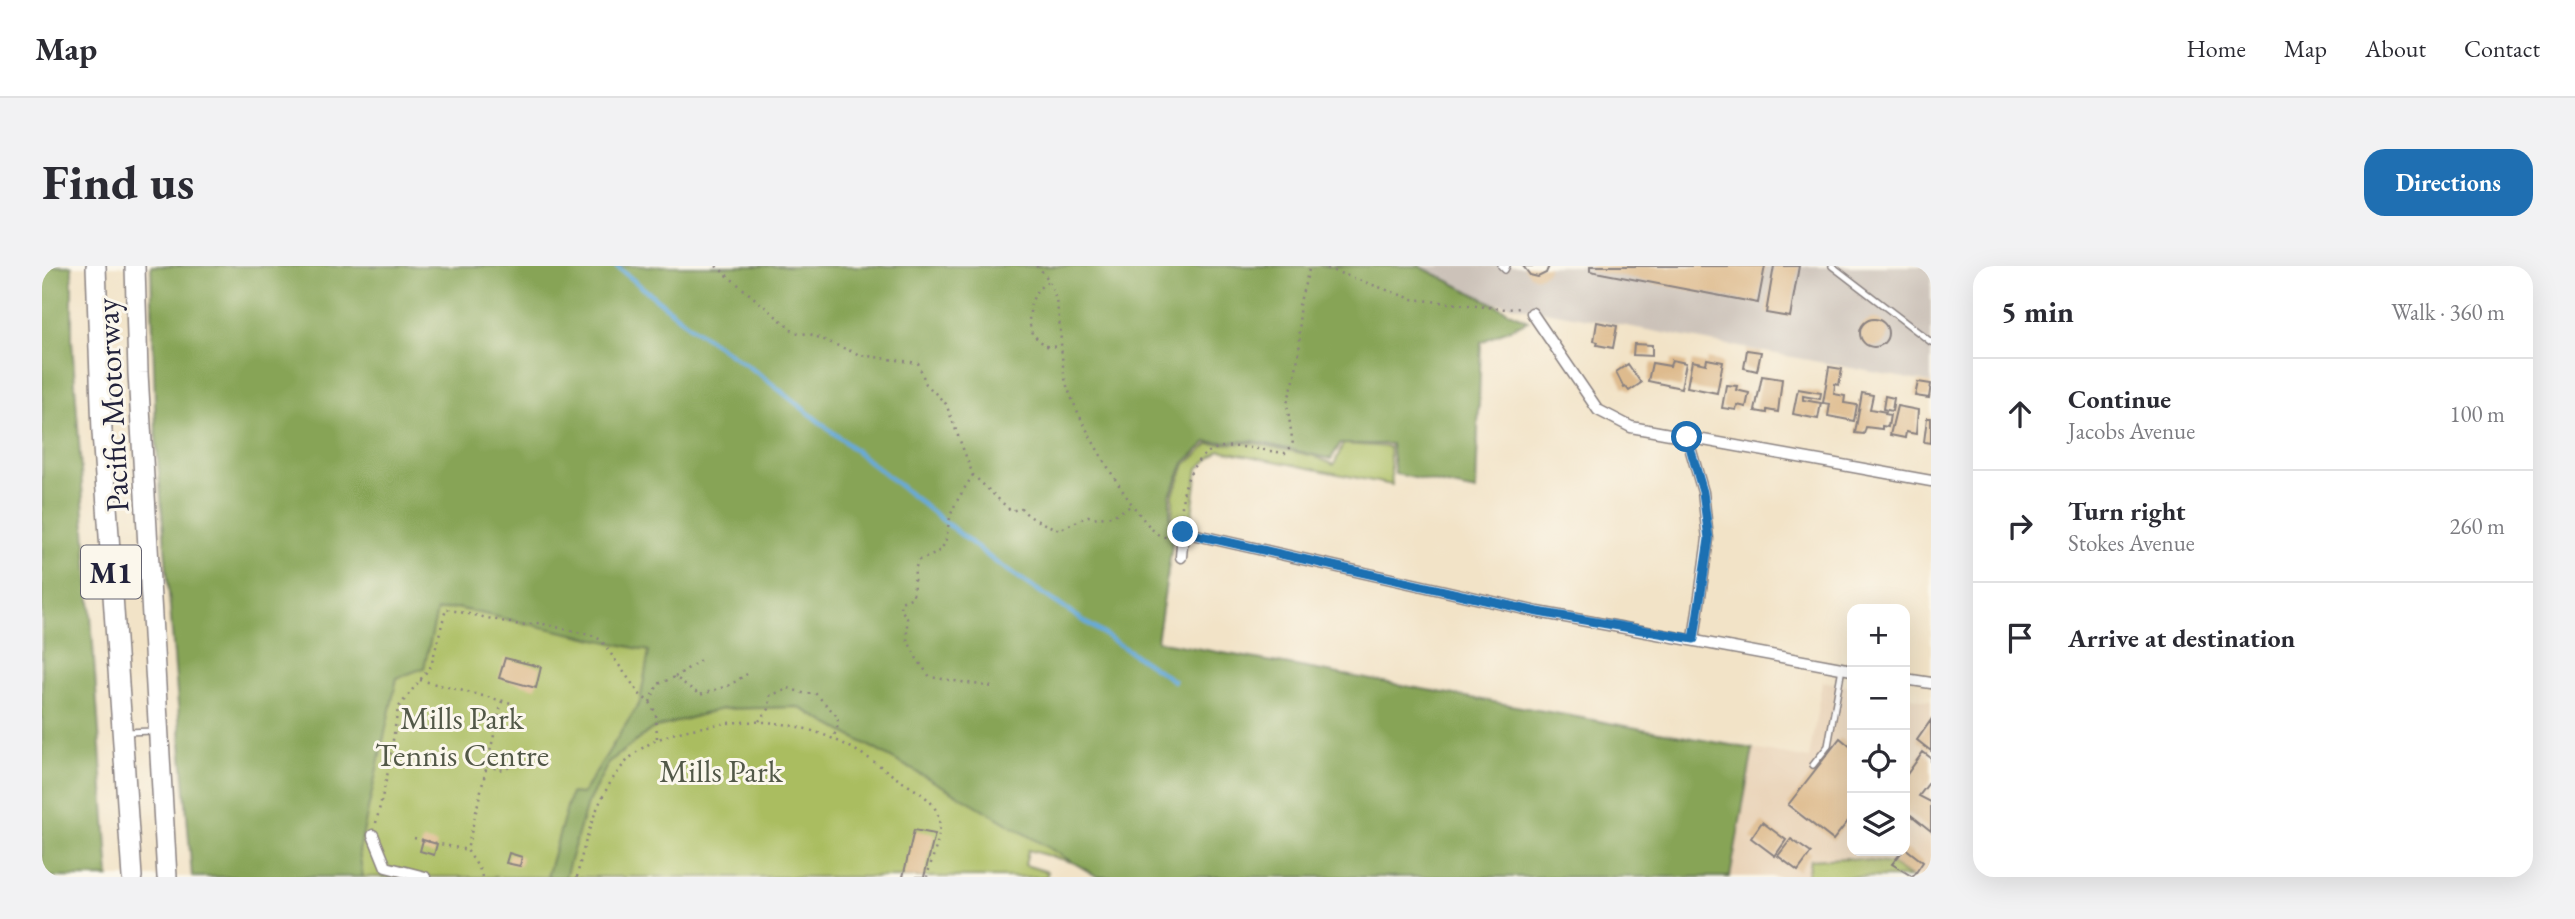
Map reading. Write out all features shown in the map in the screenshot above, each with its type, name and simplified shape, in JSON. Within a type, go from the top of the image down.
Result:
[{"type":"highway","name":"Pacific Motorway","points":[[96,266],[102,432],[132,877]]},
{"type":"highway","name":"Pacific Motorway","points":[[135,266],[139,387],[167,877]]},
{"type":"street","points":[[1529,308],[1598,410],[1631,427],[1931,481]]},
{"type":"street","points":[[1687,437],[1703,492],[1709,539],[1694,639]]},
{"type":"street","points":[[1181,557],[1183,526],[1538,612],[1847,669]]},
{"type":"street","points":[[1910,680],[1931,683]]},
{"type":"street","points":[[373,835],[386,867],[425,877]]},
{"type":"lane","points":[[1501,266],[1505,270],[1507,266]]},
{"type":"lane","points":[[1832,266],[1931,342]]},
{"type":"lane","points":[[1813,765],[1828,746],[1847,669]]},
{"type":"lane","points":[[122,732],[159,731]]},
{"type":"path","points":[[716,266],[796,333],[810,334],[860,355],[918,363],[926,384],[946,404],[973,475],[1012,511],[1021,508],[1031,520],[1059,530],[1088,516],[1112,516],[1133,505]]},
{"type":"path","points":[[1036,266],[1046,274],[1059,310],[1060,347],[1067,386],[1084,422],[1133,505],[1156,533],[1168,539],[1183,526],[1180,507],[1189,473],[1208,451],[1224,446],[1285,453],[1293,445],[1287,403],[1295,377],[1300,343],[1299,305],[1310,266]]},
{"type":"path","points":[[1320,266],[1412,299],[1506,309],[1529,308]]},
{"type":"path","points":[[1048,282],[1037,290],[1031,303],[1029,320],[1032,334],[1046,346],[1060,347]]},
{"type":"path","points":[[973,475],[952,511],[944,545],[935,555],[919,560],[915,569],[913,597],[901,602],[900,608],[907,618],[907,639],[930,677],[993,687]]},
{"type":"path","points":[[373,835],[388,772],[398,708],[431,666],[446,609],[520,625],[539,623],[601,640],[641,695],[650,702],[656,713],[657,739]]},
{"type":"path","points":[[650,702],[658,684],[676,677],[702,659]]},
{"type":"path","points":[[676,677],[700,695],[730,685],[747,674]]},
{"type":"path","points":[[420,680],[515,704]]},
{"type":"path","points":[[759,721],[769,709],[770,696],[775,693],[788,688],[806,694],[815,693],[838,717],[833,738]]},
{"type":"path","points":[[467,850],[502,701]]},
{"type":"path","points":[[577,877],[590,831],[606,790],[631,757],[664,735],[718,724],[759,721],[791,724],[833,738],[869,758],[925,796],[933,804],[939,823],[927,877]]},
{"type":"path","points":[[487,766],[503,772],[512,766]]},
{"type":"path","points":[[414,838],[467,850],[481,870],[482,877]]},
{"type":"shaded area","points":[[1277,266],[1931,266],[1931,383],[1562,314]]},
{"type":"shaded area","points":[[1822,681],[1847,686],[1847,856],[1910,856],[1910,697],[1931,701],[1931,877],[1730,877],[1753,749],[1809,759]]},
{"type":"green space","points":[[42,266],[72,266],[72,340],[109,877],[42,877]]},
{"type":"green space","points":[[151,266],[1419,266],[1528,321],[1481,342],[1476,491],[1395,474],[1391,444],[1340,444],[1331,459],[1254,441],[1207,442],[1184,463],[1170,495],[1170,527],[1174,532],[1157,641],[1753,749],[1730,877],[1098,877],[955,793],[798,707],[721,709],[652,729],[609,762],[587,804],[565,877],[547,877],[571,793],[582,794],[640,702],[649,651],[457,608],[437,611],[424,668],[397,678],[359,851],[363,877],[192,877],[156,436]]},
{"type":"green space","points":[[1253,443],[1314,456],[1334,465],[1343,444],[1389,447],[1392,485],[1220,450],[1198,468],[1190,530],[1172,527],[1173,494],[1185,465],[1209,444]]},
{"type":"green space","points":[[365,597],[457,608],[1125,738],[1100,870],[1028,850],[1025,865],[1048,872],[1046,877],[311,877]]},
{"type":"green space","points":[[1846,858],[1892,864],[1910,877],[1807,877],[1810,860]]},
{"type":"building","points":[[1523,266],[1549,266],[1546,273],[1538,277],[1530,275]]},
{"type":"building","points":[[1590,266],[1765,266],[1758,303],[1590,271]]},
{"type":"building","points":[[1774,266],[1799,266],[1790,317],[1766,313]]},
{"type":"building","points":[[1874,319],[1884,323],[1888,333],[1884,343],[1874,347],[1864,343],[1860,333],[1864,323]]},
{"type":"building","points":[[1597,322],[1617,326],[1613,348],[1597,345],[1598,342],[1594,341]]},
{"type":"building","points":[[1634,344],[1652,345],[1652,356],[1633,355]]},
{"type":"building","points":[[1747,350],[1761,352],[1757,371],[1744,368]]},
{"type":"building","points":[[1707,359],[1723,362],[1717,393],[1687,387],[1692,361],[1706,364]]},
{"type":"building","points":[[1672,360],[1686,363],[1681,388],[1648,381],[1652,363],[1670,366]]},
{"type":"building","points":[[1628,364],[1641,383],[1629,391],[1624,388],[1616,372]]},
{"type":"building","points":[[1829,367],[1842,369],[1834,394],[1845,396],[1844,403],[1857,405],[1854,421],[1828,416],[1830,404],[1823,403]]},
{"type":"building","points":[[1762,376],[1782,379],[1778,412],[1755,411]]},
{"type":"building","points":[[1918,382],[1931,384],[1929,398],[1915,396]]},
{"type":"building","points":[[1726,385],[1737,386],[1736,390],[1749,393],[1746,407],[1737,405],[1736,410],[1722,408]]},
{"type":"building","points":[[1798,389],[1821,393],[1820,399],[1803,396],[1803,400],[1821,403],[1818,419],[1793,414]]},
{"type":"building","points":[[1862,393],[1873,395],[1870,409],[1890,415],[1888,427],[1866,427],[1864,434],[1855,433]]},
{"type":"building","points":[[1885,396],[1894,398],[1892,411],[1883,409]]},
{"type":"building","points":[[1897,406],[1918,410],[1916,434],[1906,432],[1905,438],[1890,435]]},
{"type":"building","points":[[1927,418],[1931,418],[1931,443],[1924,442]]},
{"type":"building","points":[[505,658],[541,667],[536,688],[499,678]]},
{"type":"building","points":[[1931,720],[1931,751],[1917,740]]},
{"type":"building","points":[[1840,738],[1847,744],[1847,822],[1833,840],[1788,805]]},
{"type":"building","points":[[1923,752],[1931,758],[1931,780],[1919,796],[1931,802],[1931,831],[1910,814],[1910,770]]},
{"type":"building","points":[[1762,822],[1786,840],[1775,856],[1751,838]]},
{"type":"building","points":[[914,830],[935,834],[924,877],[903,877]]},
{"type":"building","points":[[1791,839],[1811,853],[1798,871],[1778,856]]},
{"type":"building","points":[[423,840],[437,844],[434,855],[420,851]]},
{"type":"building","points":[[1910,852],[1923,862],[1913,877],[1892,864],[1898,856],[1910,856]]},
{"type":"building","points":[[509,853],[522,857],[520,866],[506,863]]},
{"type":"waterway","points":[[616,266],[691,327],[762,376],[994,561],[1174,681]]},
{"type":"route","points":[[1183,532],[1538,612],[1694,639],[1709,539],[1703,492],[1687,437]]},
{"type":"park label","name":"Mills Park Tennis Centre","points":[[462,736]]},
{"type":"park label","name":"Mills Park","points":[[721,771]]}]
